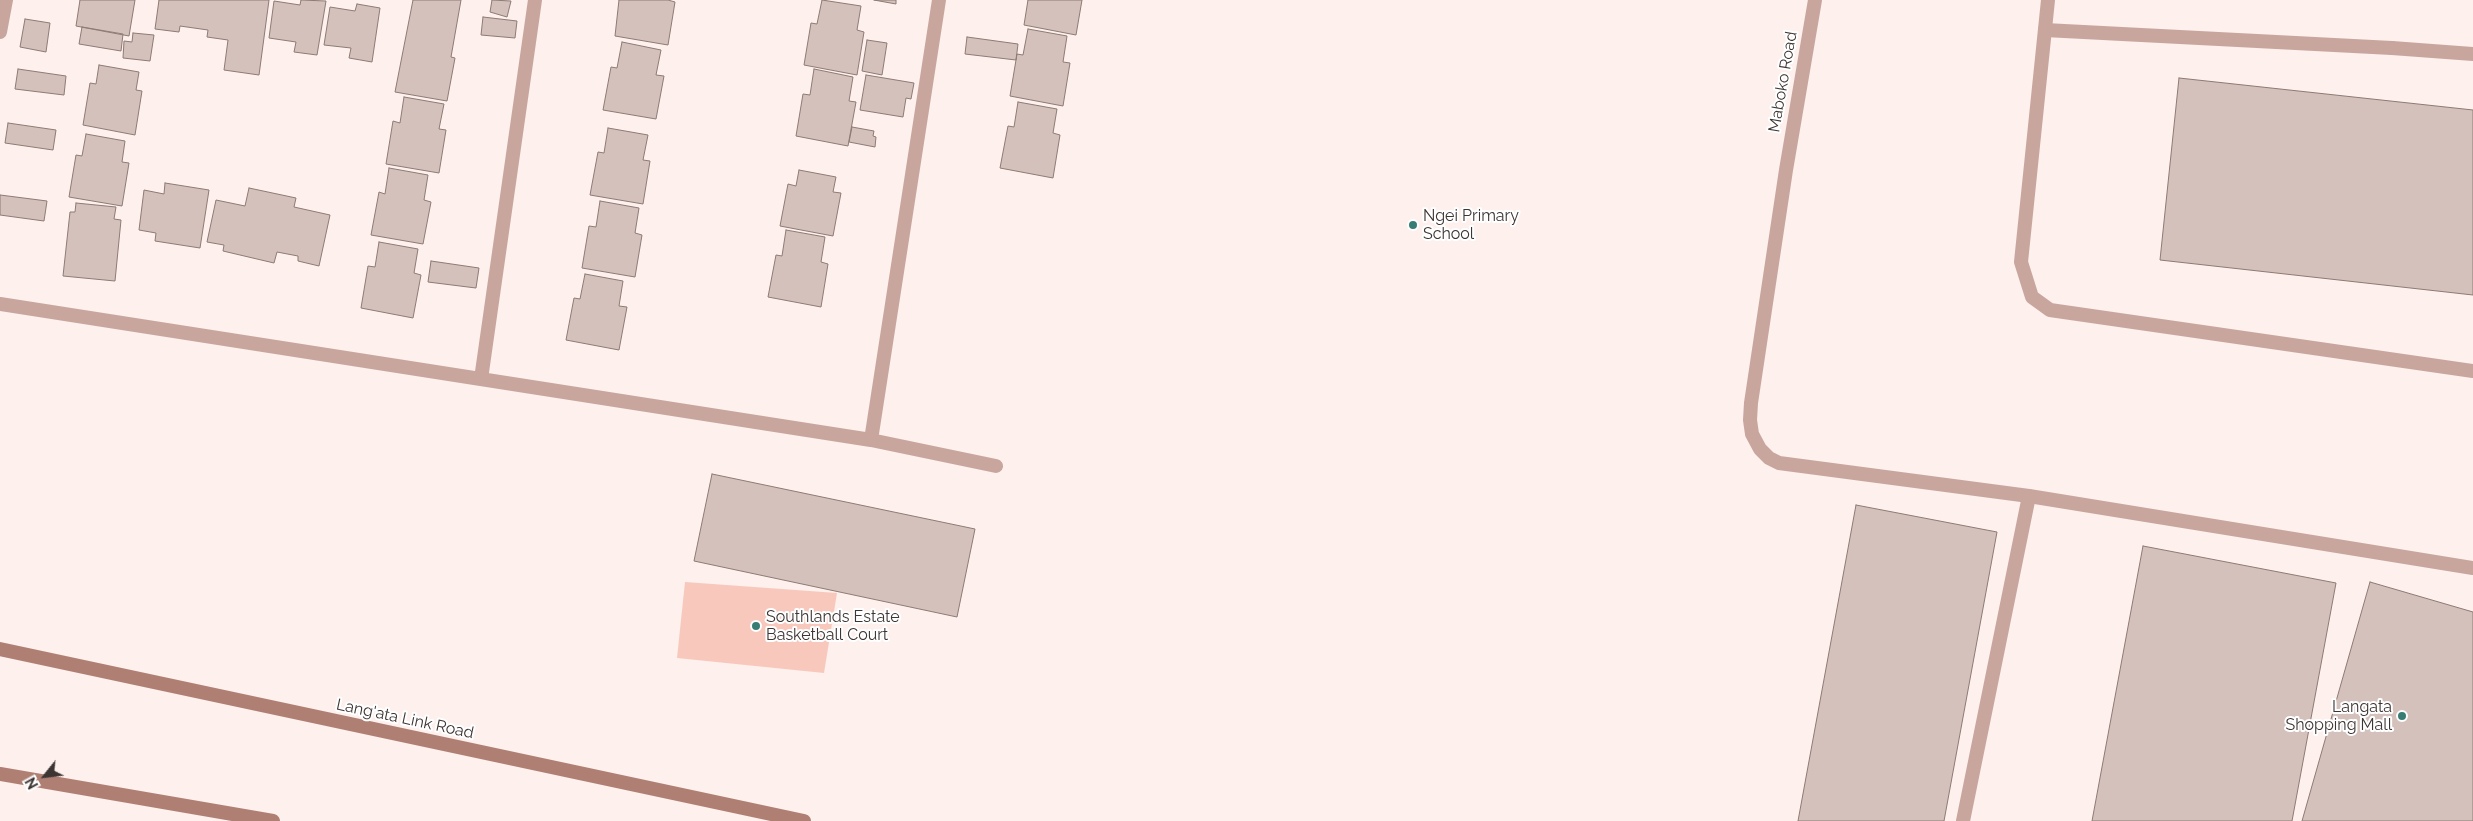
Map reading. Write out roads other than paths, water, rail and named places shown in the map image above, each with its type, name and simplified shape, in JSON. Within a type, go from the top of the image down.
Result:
[{"type":"main road","name":"Lang'ata Link Road","points":[[0,649],[804,821]]},
{"type":"main road","points":[[0,774],[273,821]]},
{"type":"street","points":[[0,32],[6,0]]},
{"type":"street","points":[[481,379],[535,0]]},
{"type":"street","points":[[871,440],[939,0]]},
{"type":"street","name":"Maboko Road","points":[[1815,0],[1786,170],[1751,403],[1750,420],[1752,434],[1760,449],[1769,458],[1779,462],[2029,496],[2473,568]]},
{"type":"street","points":[[2048,0],[2021,262],[2032,297],[2050,310],[2473,371]]},
{"type":"street","points":[[2045,30],[2473,54]]},
{"type":"street","points":[[0,304],[871,440],[996,466]]},
{"type":"street","points":[[1963,821],[2029,496]]},
{"type":"place","name":"Ngei Primary School","points":[[1413,225]]},
{"type":"place","name":"Southlands Estate Basketball Court","points":[[756,626]]},
{"type":"place","name":"Langata Shopping Mall","points":[[2402,716]]}]
